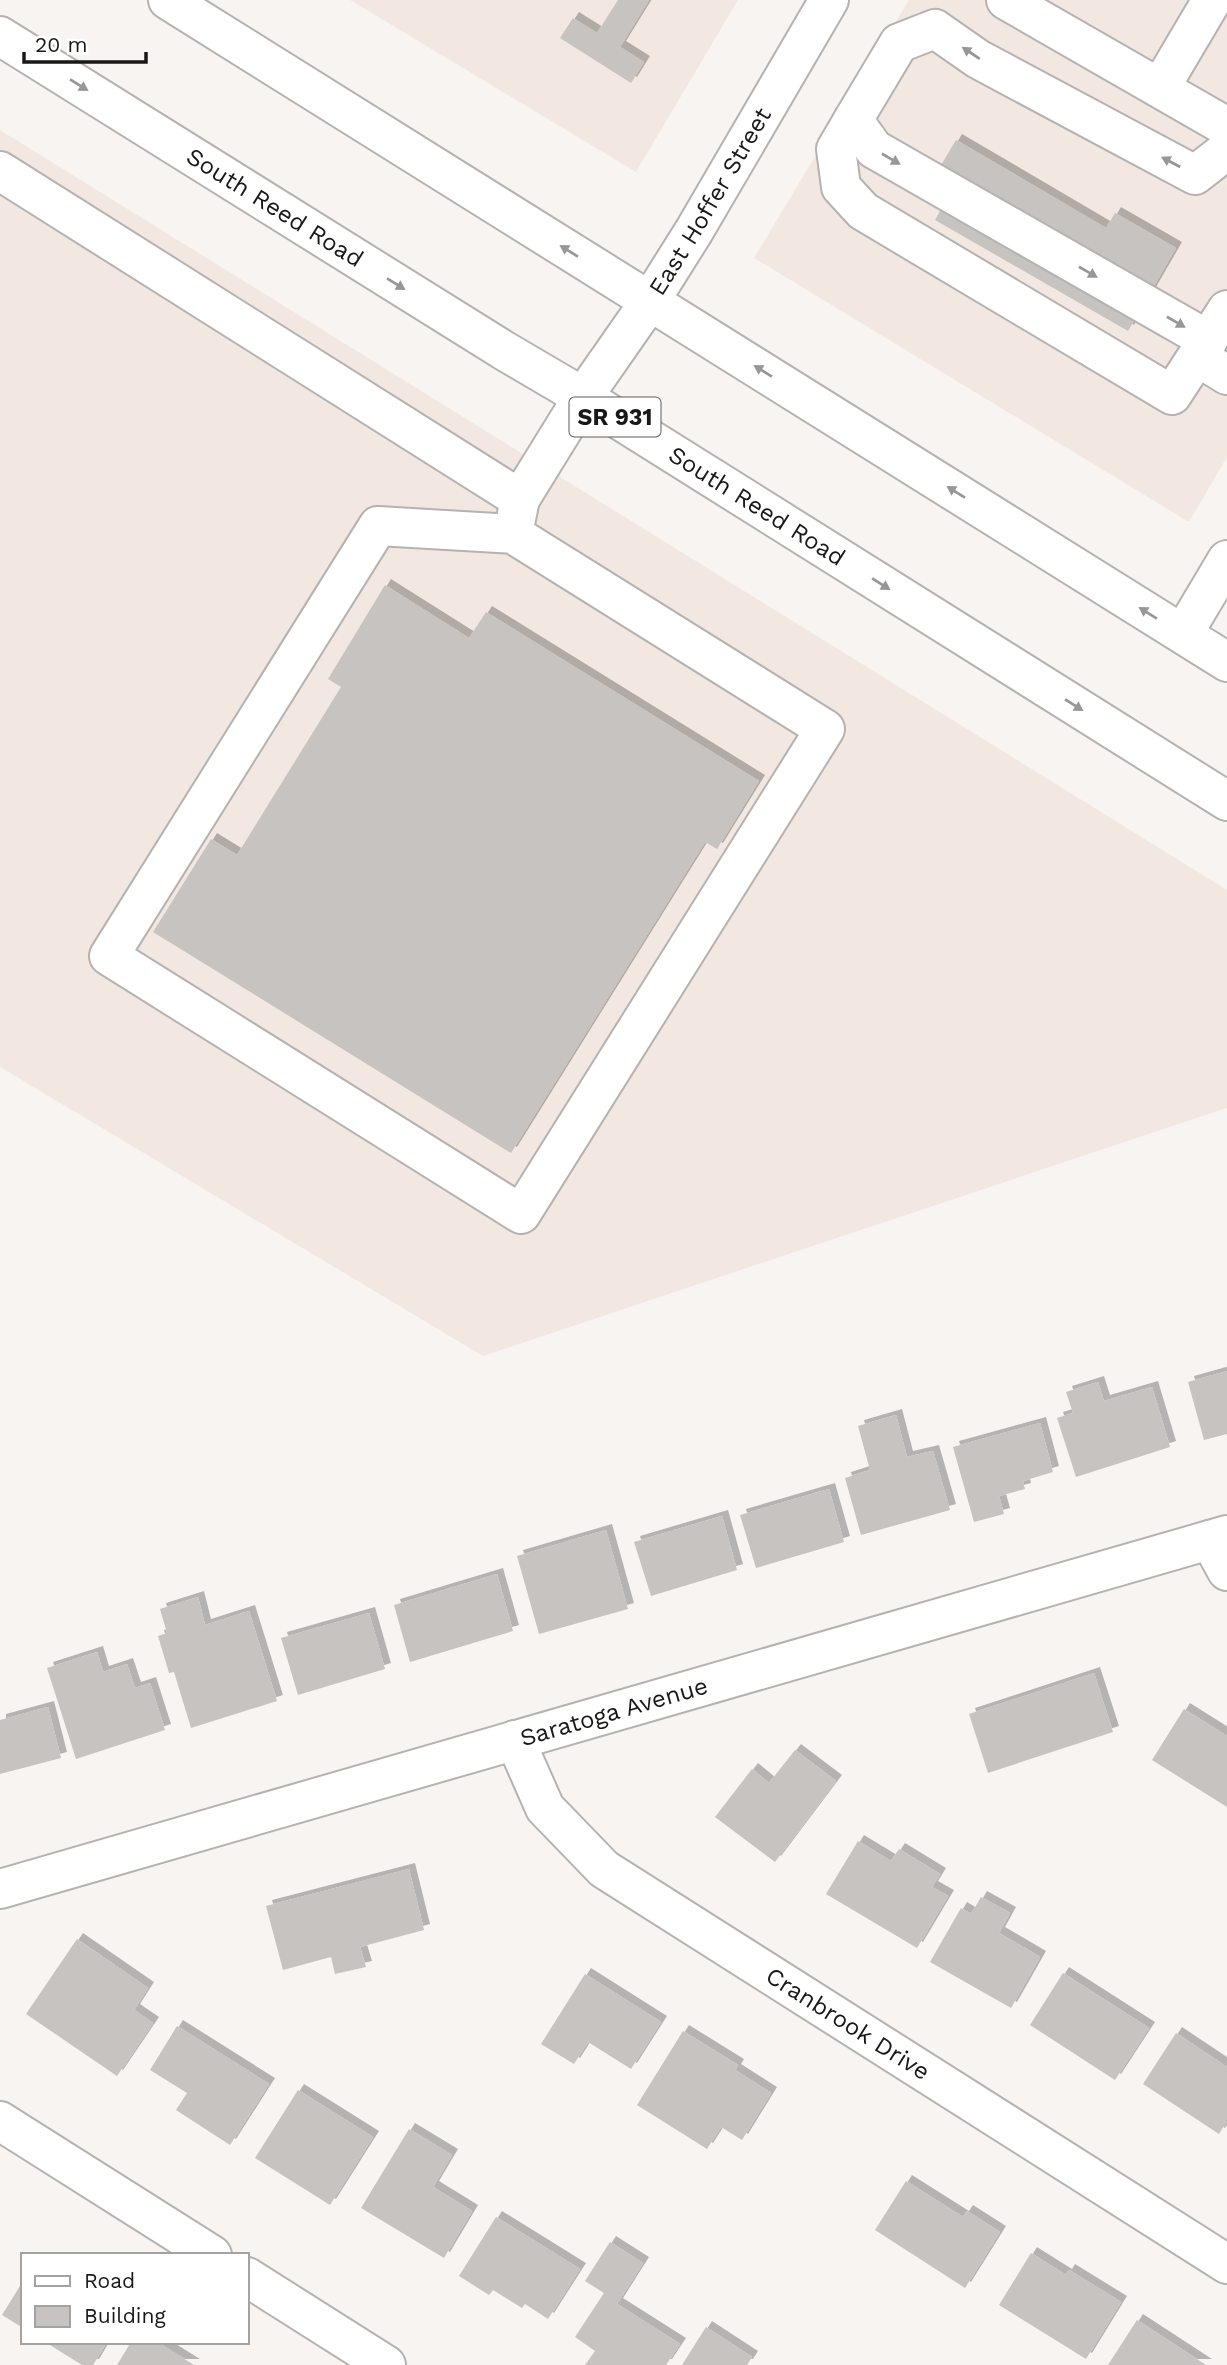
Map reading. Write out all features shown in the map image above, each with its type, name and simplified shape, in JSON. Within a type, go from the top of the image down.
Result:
[{"type":"street","points":[[168,0],[1227,662]]},
{"type":"street","name":"East Hoffer Street","points":[[516,517],[583,397],[650,301],[694,231],[829,0]]},
{"type":"street","points":[[1006,0],[1227,127]]},
{"type":"street","points":[[1160,88],[1202,4]]},
{"type":"street","points":[[853,120],[874,149],[1215,346],[1172,395],[863,211],[841,187],[836,149],[853,120],[899,43],[935,29],[978,59],[1195,175],[1227,150]]},
{"type":"street","name":"South Reed Road","points":[[0,36],[491,343],[583,397],[1227,802]]},
{"type":"street","points":[[0,171],[516,517],[825,729],[521,1214],[108,956],[378,526],[516,517]]},
{"type":"street","points":[[1183,634],[1227,560]]},
{"type":"street","name":"Saratoga Avenue","points":[[0,1889],[515,1740],[1221,1549]]},
{"type":"street","name":"Cranbrook Drive","points":[[515,1740],[545,1808],[604,1869],[1227,2263]]},
{"type":"street","points":[[0,2121],[209,2253]]},
{"type":"street","points":[[248,2278],[386,2365]]},
{"type":"shaded area","points":[[350,0],[738,0],[636,172]]},
{"type":"shaded area","points":[[909,0],[1227,0],[1227,457],[1189,522],[754,258]]},
{"type":"shaded area","points":[[0,130],[1227,890],[1227,1108],[483,1356],[0,1067]]},
{"type":"building","points":[[618,0],[649,0],[620,47],[644,62],[631,83],[560,38],[573,18],[597,33]]},
{"type":"building","points":[[956,140],[1106,228],[1115,213],[1176,248],[1128,331],[935,220],[956,182],[937,172]]},
{"type":"building","points":[[385,585],[469,638],[486,612],[759,781],[717,849],[705,842],[511,1153],[153,932],[211,839],[237,855],[341,687],[328,679]]},
{"type":"building","points":[[1227,1371],[1227,1434],[1204,1440],[1188,1382]]},
{"type":"building","points":[[1098,1382],[1104,1401],[1152,1387],[1170,1447],[1076,1477],[1057,1418],[1073,1413],[1066,1392]]},
{"type":"building","points":[[896,1415],[907,1457],[933,1451],[950,1510],[861,1535],[845,1478],[870,1470],[858,1426]]},
{"type":"building","points":[[1040,1423],[1053,1472],[1023,1481],[1025,1489],[999,1496],[1004,1514],[974,1522],[953,1447]]},
{"type":"building","points":[[829,1489],[844,1542],[756,1568],[740,1515]]},
{"type":"building","points":[[722,1516],[737,1570],[651,1596],[634,1542]]},
{"type":"building","points":[[606,1530],[628,1609],[539,1634],[517,1556]]},
{"type":"building","points":[[497,1574],[513,1631],[410,1662],[394,1605]]},
{"type":"building","points":[[198,1597],[205,1625],[249,1611],[277,1701],[191,1728],[174,1672],[169,1673],[158,1636],[167,1633],[160,1609]]},
{"type":"building","points":[[369,1613],[385,1669],[298,1695],[281,1638]]},
{"type":"building","points":[[97,1652],[103,1672],[127,1664],[135,1688],[150,1683],[165,1730],[76,1759],[47,1668]]},
{"type":"building","points":[[1094,1673],[1113,1732],[988,1773],[969,1714]]},
{"type":"building","points":[[48,1707],[61,1758],[0,1774],[0,1720]]},
{"type":"building","points":[[1184,1709],[1227,1736],[1227,1807],[1152,1760]]},
{"type":"building","points":[[795,1750],[836,1781],[775,1862],[715,1817],[752,1769],[769,1783]]},
{"type":"building","points":[[858,1841],[891,1861],[899,1849],[940,1874],[932,1887],[948,1896],[917,1948],[826,1894]]},
{"type":"building","points":[[409,1869],[424,1930],[360,1947],[366,1967],[335,1974],[331,1957],[283,1970],[266,1906]]},
{"type":"building","points":[[981,1897],[1010,1913],[999,1933],[1040,1957],[1011,2008],[930,1962],[961,1908],[971,1914]]},
{"type":"building","points":[[77,1939],[148,1988],[134,2010],[153,2023],[117,2076],[26,2014]]},
{"type":"building","points":[[1063,1973],[1149,2028],[1115,2080],[1030,2025]]},
{"type":"building","points":[[585,1974],[661,2022],[631,2069],[588,2042],[574,2064],[541,2044]]},
{"type":"building","points":[[177,2026],[269,2084],[230,2145],[176,2110],[187,2093],[150,2070]]},
{"type":"building","points":[[683,2031],[738,2065],[735,2070],[771,2093],[742,2140],[721,2127],[707,2149],[637,2105]]},
{"type":"building","points":[[1176,2033],[1227,2067],[1227,2121],[1219,2134],[1143,2084]]},
{"type":"building","points":[[298,2090],[373,2137],[330,2205],[255,2158]]},
{"type":"building","points":[[409,2129],[452,2155],[433,2187],[472,2211],[444,2258],[361,2208]]},
{"type":"building","points":[[906,2181],[963,2217],[967,2211],[1000,2232],[965,2288],[875,2230]]},
{"type":"building","points":[[496,2217],[580,2269],[548,2319],[525,2304],[522,2308],[493,2290],[489,2295],[459,2276]]},
{"type":"building","points":[[610,2242],[643,2263],[617,2304],[680,2344],[666,2365],[585,2365],[595,2351],[575,2337],[604,2293],[585,2281]]},
{"type":"building","points":[[1031,2253],[1066,2275],[1069,2270],[1121,2302],[1086,2359],[999,2305]]},
{"type":"building","points":[[21,2284],[21,2327],[2,2315]]},
{"type":"building","points":[[1137,2320],[1206,2365],[1108,2365]]},
{"type":"building","points":[[706,2327],[752,2357],[747,2365],[682,2365]]},
{"type":"building","points":[[48,2344],[106,2344],[93,2365],[82,2365]]},
{"type":"building","points":[[130,2344],[160,2344],[194,2365],[117,2365]]}]
